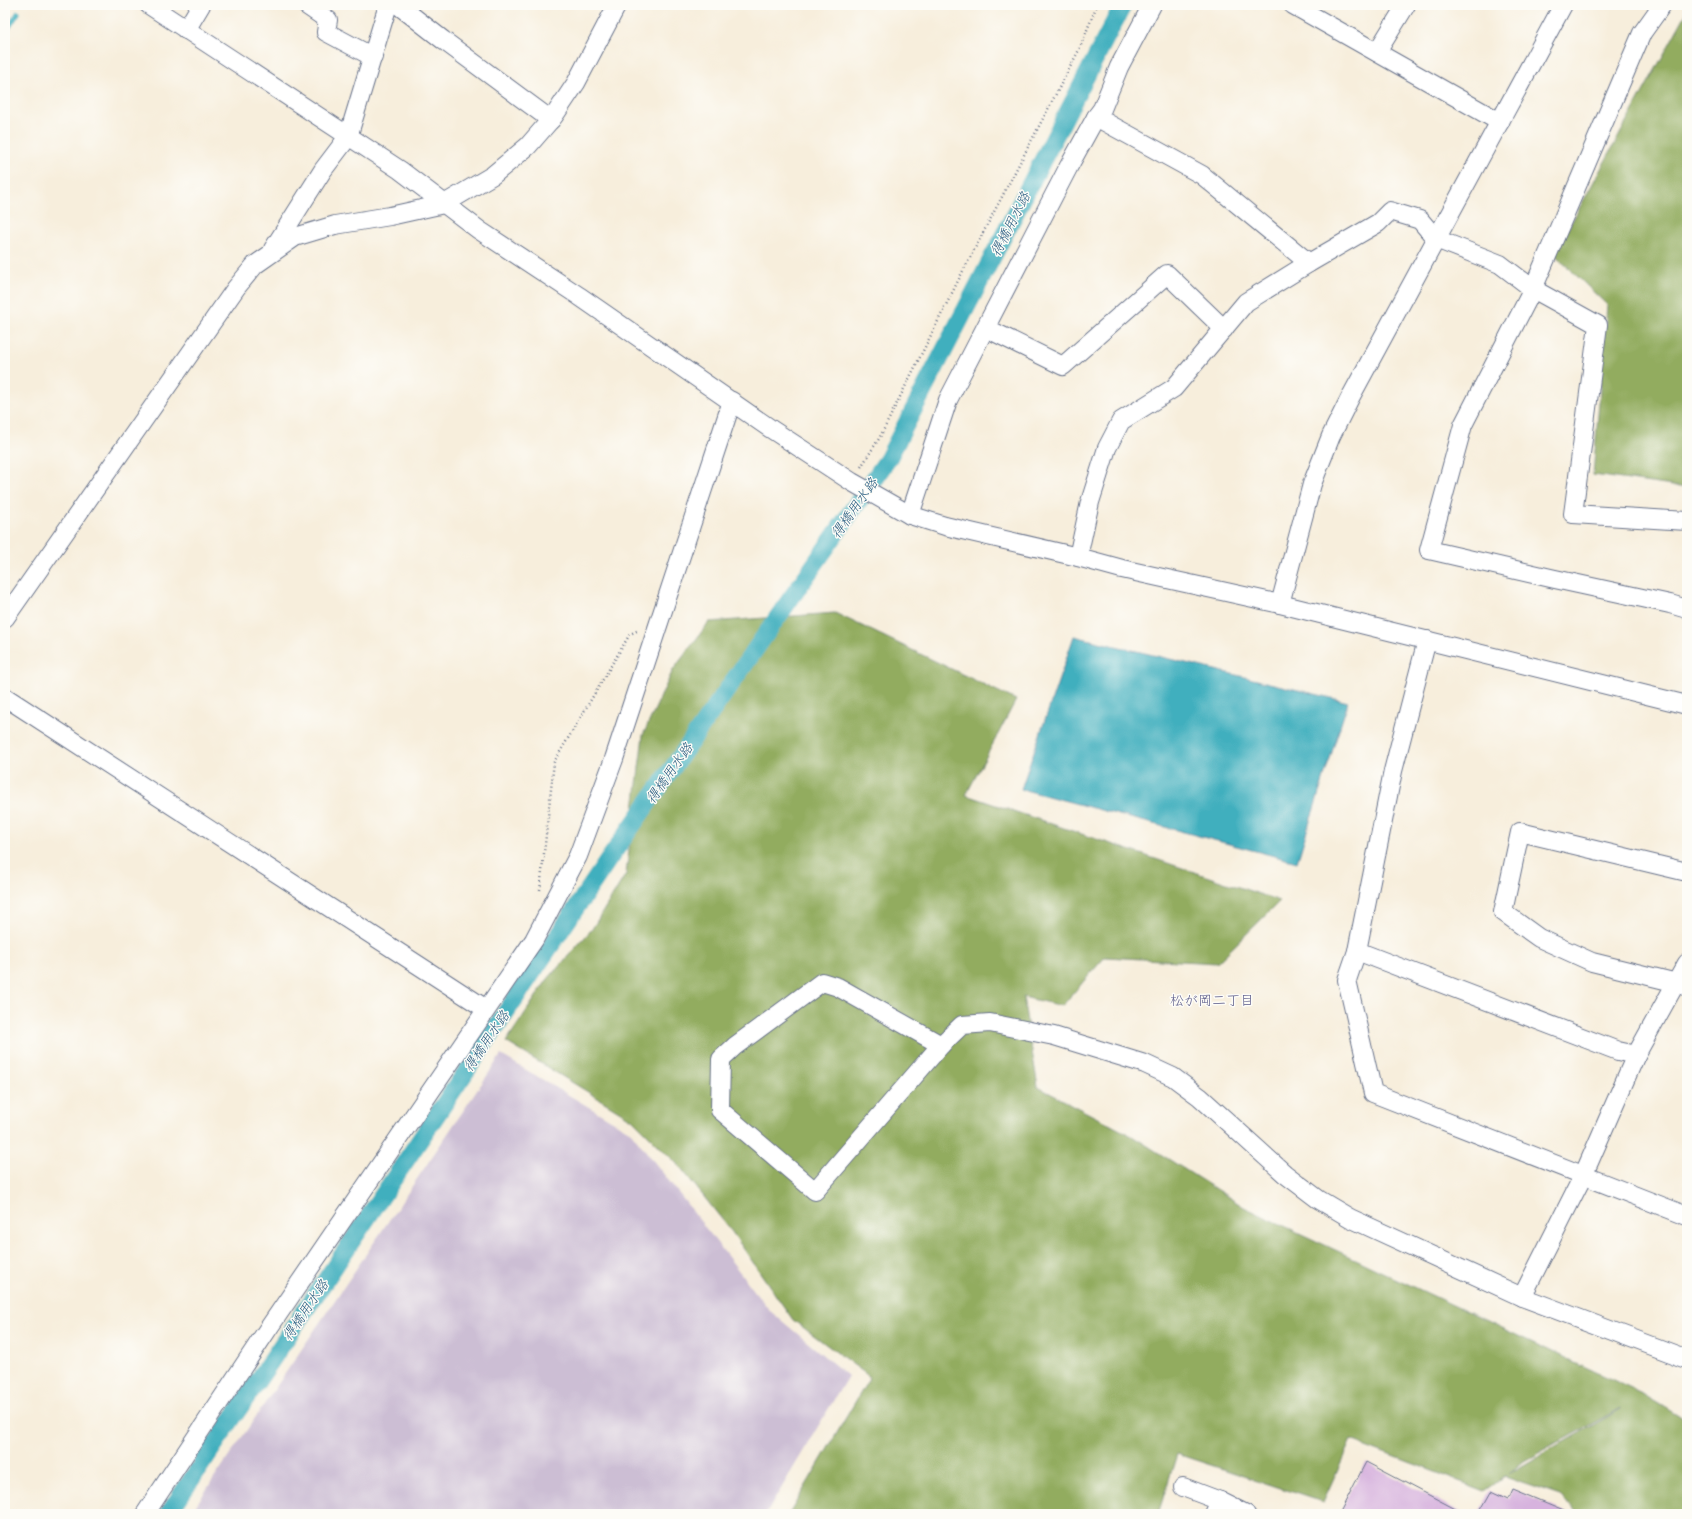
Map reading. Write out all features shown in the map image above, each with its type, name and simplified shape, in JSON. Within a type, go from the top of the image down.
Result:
[{"type":"street","points":[[149,5],[400,170],[479,230],[579,296],[732,401],[856,484],[910,515],[945,526],[1078,557],[1122,569],[1280,604],[1687,705]]},
{"type":"street","points":[[186,30],[201,5]]},
{"type":"street","points":[[306,5],[328,20],[326,32],[373,57]]},
{"type":"street","points":[[269,255],[323,170],[348,137],[388,5]]},
{"type":"street","points":[[398,5],[551,120]]},
{"type":"street","points":[[5,618],[236,288],[255,265],[295,237],[335,225],[390,216],[444,204],[493,175],[528,146],[551,120],[576,83],[617,5]]},
{"type":"street","points":[[910,515],[948,400],[1096,117],[1102,109],[1119,67],[1152,5]]},
{"type":"street","points":[[1293,5],[1500,122]]},
{"type":"street","points":[[1377,52],[1406,5]]},
{"type":"street","points":[[1280,604],[1305,509],[1322,457],[1350,398],[1563,5]]},
{"type":"street","points":[[1662,5],[1642,33],[1533,289],[1463,425],[1429,550],[1687,609]]},
{"type":"street","points":[[1096,117],[1202,174],[1309,263]]},
{"type":"street","points":[[1078,557],[1090,502],[1108,448],[1121,421],[1174,388],[1246,302],[1378,223],[1390,211],[1420,220],[1436,239],[1500,264],[1533,289],[1598,325],[1573,514],[1687,522]]},
{"type":"street","points":[[986,328],[1063,366],[1167,274],[1224,329]]},
{"type":"street","points":[[145,1514],[268,1329],[534,940],[578,856],[614,758],[732,401]]},
{"type":"street","points":[[1427,640],[1393,771],[1357,951],[1347,980],[1373,1094],[1687,1216]]},
{"type":"street","points":[[5,698],[486,1009]]},
{"type":"street","points":[[1682,985],[1592,962],[1539,938],[1503,912],[1520,832],[1687,872]]},
{"type":"street","points":[[1357,951],[1618,1051],[1636,1055]]},
{"type":"street","points":[[1522,1297],[1583,1176],[1636,1055],[1682,985],[1687,963]]},
{"type":"street","points":[[941,1045],[838,987],[822,982],[735,1046],[721,1059],[720,1110],[815,1191],[941,1045],[962,1026],[990,1023],[1054,1036],[1145,1064],[1173,1077],[1200,1098],[1285,1174],[1318,1200],[1350,1218],[1522,1297],[1687,1359]]},
{"type":"street","points":[[1183,1487],[1217,1508],[1246,1514]]},
{"type":"path","points":[[856,484],[962,273],[1079,50],[1098,5]]},
{"type":"path","points":[[539,894],[554,762],[630,634],[660,619]]},
{"type":"shaded area","points":[[501,1055],[631,1132],[770,1311],[848,1376],[766,1514],[190,1514]]},
{"type":"green space","points":[[1687,12],[1687,488],[1593,475],[1607,305],[1554,254]]},
{"type":"green space","points":[[835,613],[1016,700],[966,795],[1280,901],[1217,963],[1105,957],[1062,1006],[1023,997],[1038,1087],[1132,1136],[1244,1207],[1644,1395],[1687,1421],[1687,1514],[1579,1514],[1560,1496],[1504,1477],[1485,1491],[1351,1440],[1323,1502],[1177,1454],[1158,1514],[789,1514],[870,1377],[793,1320],[732,1232],[681,1168],[632,1119],[506,1042],[547,980],[592,929],[626,874],[643,735],[673,670],[709,622]],"holes":[[[1621,1409],[1508,1474],[1524,1461]]]},
{"type":"water","points":[[1074,636],[1348,702],[1297,862],[1021,789]]},
{"type":"building","points":[[1366,1462],[1465,1514],[1339,1514]]},
{"type":"building","points":[[1512,1490],[1570,1514],[1478,1514],[1491,1491],[1508,1499]]},
{"type":"waterway","name":"得橋用水路","points":[[168,1514],[609,859],[888,459],[1123,5]]},
{"type":"waterway","points":[[5,33],[18,13]]},
{"type":"district","name":"松が岡二丁目","points":[[1212,1000]]}]
